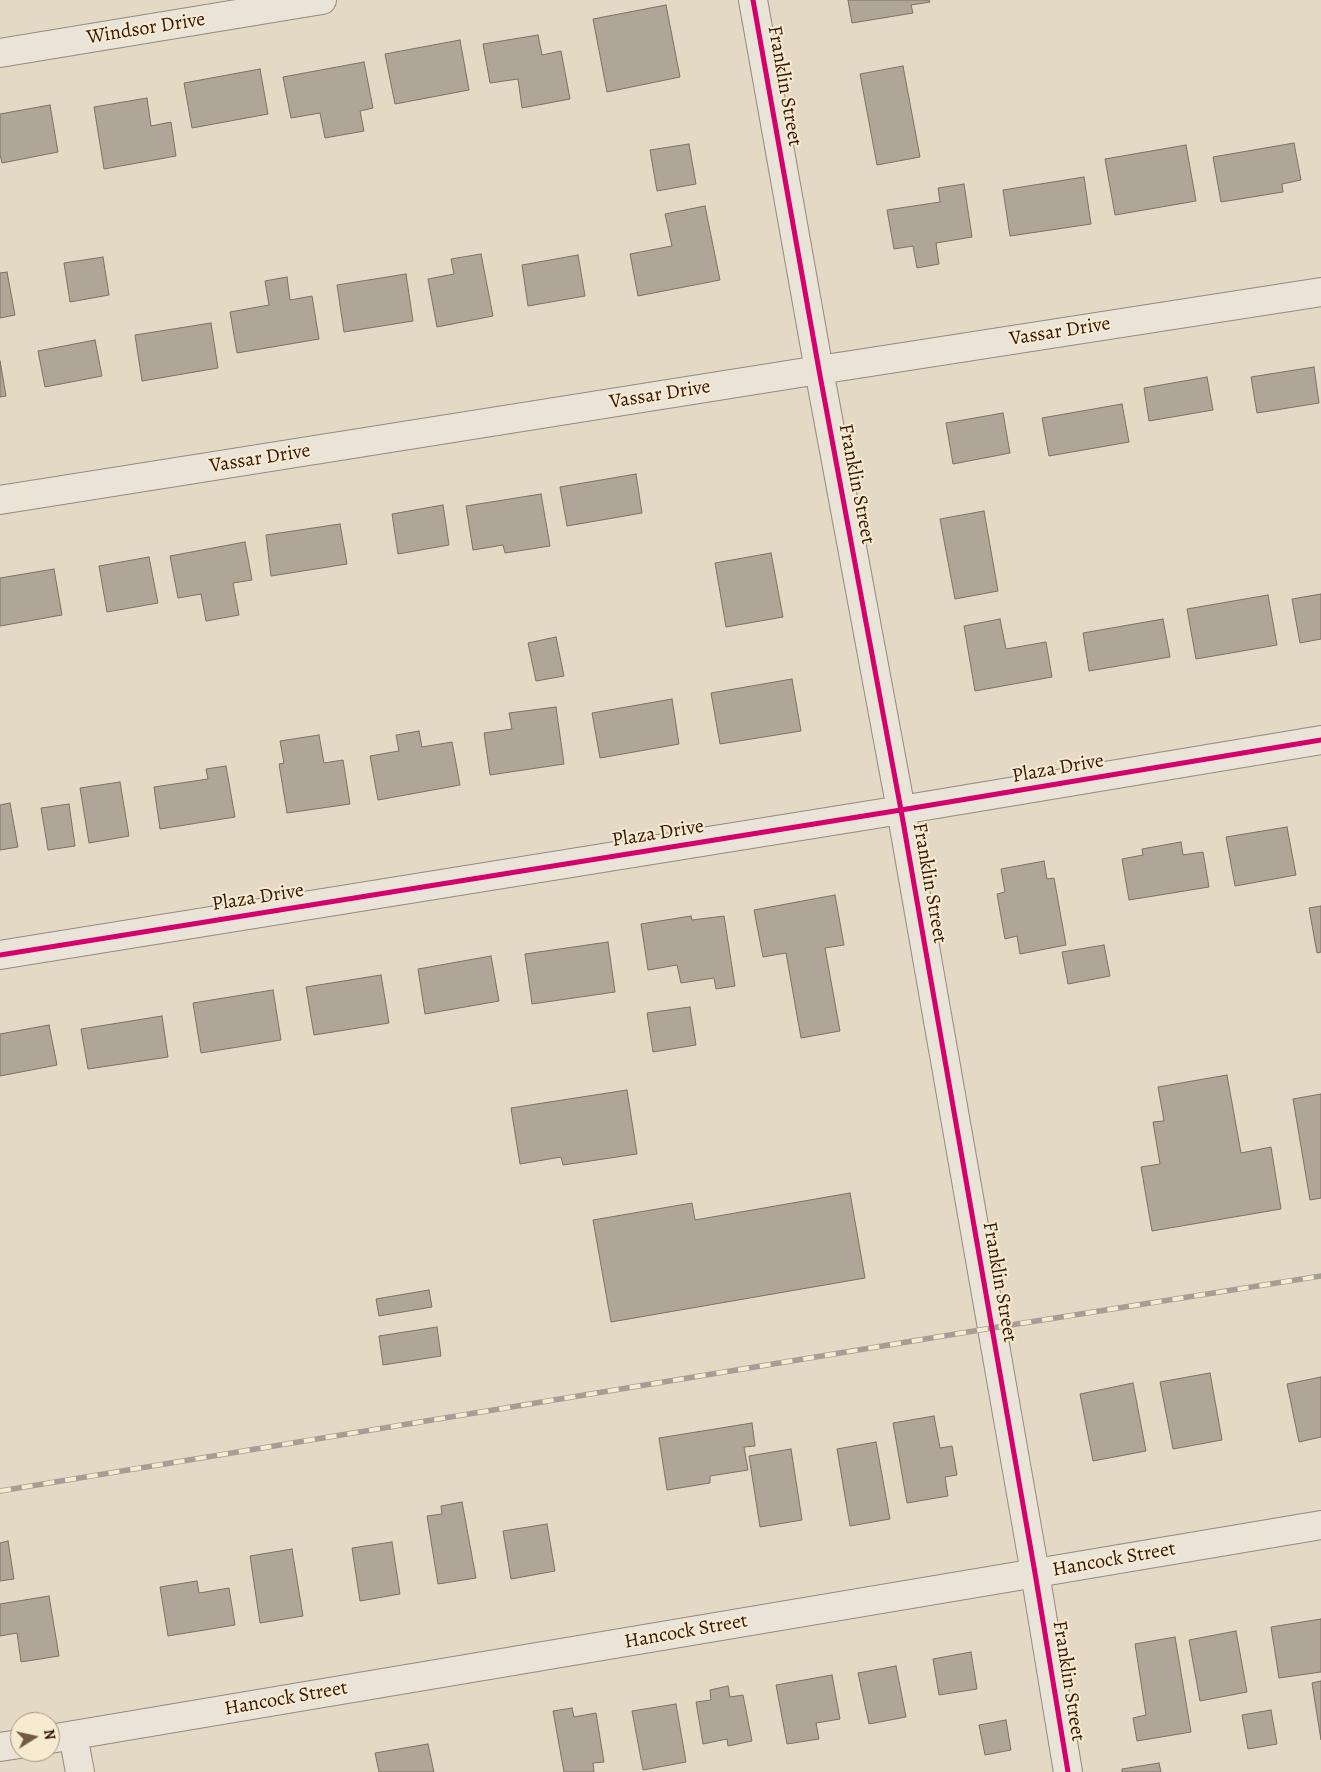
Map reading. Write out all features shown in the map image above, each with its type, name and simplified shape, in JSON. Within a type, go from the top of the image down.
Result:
[{"type":"street","name":"Windsor Drive","points":[[0,53],[322,0]]},
{"type":"street","name":"Franklin Street","points":[[753,0],[819,370],[902,810],[1068,1772]]},
{"type":"street","name":"Vassar Drive","points":[[0,500],[1321,292]]},
{"type":"street","name":"Plaza Drive","points":[[0,955],[902,810],[1321,740]]},
{"type":"street","name":"Hancock Street","points":[[62,1737],[1321,1525]]},
{"type":"street","points":[[62,1737],[80,1772]]},
{"type":"building","points":[[848,0],[929,0],[930,2],[911,5],[913,13],[852,23]]},
{"type":"building","points":[[666,5],[680,77],[607,92],[593,19]]},
{"type":"building","points":[[538,35],[542,55],[561,51],[570,99],[522,108],[518,79],[490,83],[483,44]]},
{"type":"building","points":[[460,40],[469,90],[395,104],[385,54]]},
{"type":"building","points":[[364,62],[373,108],[360,111],[364,131],[325,138],[320,113],[291,118],[283,77]]},
{"type":"building","points":[[903,66],[920,157],[877,165],[860,74]]},
{"type":"building","points":[[260,69],[268,114],[192,128],[184,83]]},
{"type":"building","points":[[147,98],[151,126],[171,122],[176,156],[104,169],[94,107]]},
{"type":"building","points":[[50,105],[58,152],[2,163],[0,154],[0,114]]},
{"type":"building","points":[[1294,143],[1301,180],[1282,184],[1283,192],[1221,202],[1213,157]]},
{"type":"building","points":[[689,144],[696,184],[657,191],[650,150]]},
{"type":"building","points":[[1186,145],[1196,201],[1115,215],[1105,159]]},
{"type":"building","points":[[1084,177],[1091,224],[1010,236],[1003,190]]},
{"type":"building","points":[[964,184],[972,237],[936,243],[939,264],[917,268],[913,246],[894,249],[887,210],[940,202],[938,188]]},
{"type":"building","points":[[705,206],[720,280],[638,296],[630,254],[672,246],[665,214]]},
{"type":"building","points":[[481,254],[493,316],[437,327],[428,279],[454,274],[451,259]]},
{"type":"building","points":[[578,255],[585,296],[528,306],[522,265]]},
{"type":"building","points":[[103,257],[109,295],[70,302],[64,263]]},
{"type":"building","points":[[7,272],[15,315],[0,318],[0,273]]},
{"type":"building","points":[[406,274],[413,321],[344,332],[337,285]]},
{"type":"building","points":[[287,277],[290,300],[312,296],[319,339],[237,353],[230,312],[269,305],[265,281]]},
{"type":"building","points":[[211,323],[218,368],[142,381],[135,335]]},
{"type":"building","points":[[95,340],[102,376],[45,387],[38,351]]},
{"type":"building","points":[[0,361],[6,396],[0,397]]},
{"type":"building","points":[[1314,367],[1319,403],[1257,413],[1251,377]]},
{"type":"building","points":[[1207,377],[1213,410],[1149,421],[1144,388]]},
{"type":"building","points":[[1122,404],[1129,442],[1049,456],[1042,418]]},
{"type":"building","points":[[1003,413],[1010,453],[953,464],[946,423]]},
{"type":"building","points":[[636,474],[642,513],[567,526],[560,487]]},
{"type":"building","points":[[541,494],[550,546],[505,553],[503,545],[473,550],[466,506]]},
{"type":"building","points":[[443,505],[449,545],[398,554],[392,514]]},
{"type":"building","points":[[984,511],[998,591],[955,599],[940,519]]},
{"type":"building","points":[[340,524],[347,564],[271,576],[266,535]]},
{"type":"building","points":[[245,542],[252,580],[233,583],[239,615],[206,621],[201,594],[178,598],[170,556]]},
{"type":"building","points":[[771,553],[783,617],[726,627],[715,563]]},
{"type":"building","points":[[149,557],[158,603],[107,612],[99,566]]},
{"type":"building","points":[[54,569],[62,615],[0,626],[0,578]]},
{"type":"building","points":[[1321,594],[1321,639],[1300,643],[1292,599]]},
{"type":"building","points":[[1268,595],[1277,645],[1196,659],[1187,609]]},
{"type":"building","points":[[1000,619],[1006,649],[1046,642],[1052,677],[975,691],[964,626]]},
{"type":"building","points":[[1163,619],[1170,657],[1089,671],[1083,633]]},
{"type":"building","points":[[556,637],[564,676],[536,681],[528,643]]},
{"type":"building","points":[[792,679],[801,731],[720,744],[711,693]]},
{"type":"building","points":[[672,699],[679,744],[600,758],[592,713]]},
{"type":"building","points":[[556,707],[564,764],[490,775],[484,733],[512,729],[509,713]]},
{"type":"building","points":[[419,731],[422,747],[452,742],[460,785],[378,800],[370,756],[399,751],[396,735]]},
{"type":"building","points":[[319,735],[324,763],[343,760],[350,804],[287,813],[279,764],[284,763],[280,741]]},
{"type":"building","points":[[226,766],[235,817],[160,829],[154,787],[208,779],[206,769]]},
{"type":"building","points":[[120,782],[129,836],[89,843],[80,788]]},
{"type":"building","points":[[10,803],[18,847],[0,850],[0,805]]},
{"type":"building","points":[[69,804],[75,846],[48,850],[41,808]]},
{"type":"building","points":[[1287,827],[1296,875],[1235,886],[1226,837]]},
{"type":"building","points":[[1181,842],[1183,855],[1203,852],[1209,887],[1129,900],[1122,859],[1143,855],[1142,849]]},
{"type":"building","points":[[1044,861],[1047,879],[1054,878],[1066,945],[1020,954],[1017,936],[1005,939],[997,894],[1005,892],[1001,869]]},
{"type":"building","points":[[835,895],[844,945],[825,948],[840,1031],[801,1038],[786,953],[763,957],[754,910]]},
{"type":"building","points":[[1321,906],[1321,952],[1317,953],[1309,908]]},
{"type":"building","points":[[691,916],[692,920],[724,916],[735,986],[716,989],[714,978],[681,983],[677,965],[648,970],[641,924]]},
{"type":"building","points":[[608,942],[615,992],[532,1004],[525,954]]},
{"type":"building","points":[[1104,945],[1110,976],[1068,984],[1062,952]]},
{"type":"building","points":[[491,956],[499,1001],[425,1014],[418,969]]},
{"type":"building","points":[[381,975],[389,1023],[314,1035],[306,987]]},
{"type":"building","points":[[273,990],[281,1040],[201,1053],[193,1003]]},
{"type":"building","points":[[690,1007],[696,1045],[653,1052],[647,1013]]},
{"type":"building","points":[[162,1016],[168,1057],[88,1069],[81,1029]]},
{"type":"building","points":[[49,1025],[57,1065],[0,1076],[0,1034]]},
{"type":"building","points":[[1227,1075],[1241,1153],[1271,1147],[1281,1209],[1152,1231],[1141,1167],[1160,1164],[1153,1122],[1164,1121],[1158,1087]]},
{"type":"building","points":[[627,1090],[637,1154],[563,1165],[561,1157],[520,1164],[511,1108]]},
{"type":"building","points":[[1321,1094],[1321,1198],[1310,1200],[1293,1099]]},
{"type":"building","points":[[850,1193],[865,1278],[611,1322],[593,1220],[692,1203],[695,1220]]},
{"type":"building","points":[[429,1290],[432,1307],[379,1316],[376,1299]]},
{"type":"building","points":[[437,1327],[441,1356],[383,1365],[379,1336]]},
{"type":"building","points":[[1210,1373],[1222,1440],[1173,1449],[1160,1382]]},
{"type":"building","points":[[1321,1377],[1321,1437],[1299,1442],[1287,1384]]},
{"type":"building","points":[[1133,1383],[1146,1451],[1093,1461],[1080,1394]]},
{"type":"building","points":[[934,1416],[940,1448],[952,1446],[957,1475],[945,1477],[948,1496],[907,1503],[893,1423]]},
{"type":"building","points":[[752,1423],[755,1446],[744,1447],[748,1470],[710,1476],[710,1483],[667,1490],[659,1438]]},
{"type":"building","points":[[876,1442],[890,1519],[850,1526],[837,1449]]},
{"type":"building","points":[[791,1449],[802,1520],[760,1527],[749,1456]]},
{"type":"building","points":[[462,1502],[476,1578],[438,1584],[427,1516],[442,1514],[441,1506]]},
{"type":"building","points":[[547,1524],[555,1571],[511,1579],[503,1531]]},
{"type":"building","points":[[8,1541],[14,1579],[0,1581],[0,1543]]},
{"type":"building","points":[[392,1542],[400,1594],[360,1601],[352,1548]]},
{"type":"building","points":[[292,1549],[303,1616],[260,1623],[250,1556]]},
{"type":"building","points":[[197,1581],[199,1593],[229,1588],[235,1625],[168,1636],[160,1587]]},
{"type":"building","points":[[49,1596],[59,1656],[21,1662],[17,1633],[0,1636],[0,1604]]},
{"type":"building","points":[[1321,1619],[1321,1672],[1279,1678],[1271,1627]]},
{"type":"building","points":[[1236,1631],[1247,1692],[1200,1701],[1189,1640]]},
{"type":"building","points":[[1175,1637],[1191,1732],[1137,1741],[1133,1718],[1146,1715],[1135,1644]]},
{"type":"building","points":[[971,1652],[977,1689],[939,1695],[933,1659]]},
{"type":"building","points":[[896,1666],[906,1717],[869,1724],[858,1673]]},
{"type":"building","points":[[832,1675],[840,1719],[816,1723],[819,1739],[787,1744],[776,1685]]},
{"type":"building","points":[[1321,1681],[1321,1740],[1312,1683]]},
{"type":"building","points":[[728,1686],[730,1697],[743,1695],[752,1741],[728,1746],[727,1739],[703,1744],[696,1702],[711,1700],[710,1690]]},
{"type":"building","points":[[676,1704],[686,1762],[643,1770],[632,1711]]},
{"type":"building","points":[[572,1708],[574,1717],[596,1713],[604,1762],[593,1763],[594,1772],[564,1772],[553,1711]]},
{"type":"building","points":[[1271,1710],[1277,1744],[1248,1749],[1242,1715]]},
{"type":"building","points":[[1006,1720],[1011,1750],[985,1755],[979,1725]]},
{"type":"building","points":[[428,1744],[434,1772],[379,1772],[375,1753]]},
{"type":"building","points":[[1159,1763],[1161,1772],[1122,1772],[1122,1769]]},
{"type":"railway","points":[[0,1491],[992,1328],[1321,1276]]},
{"type":"cycle path","points":[[753,0],[819,370],[901,810],[1035,1573],[1068,1772]]},
{"type":"cycle path","points":[[0,955],[901,810],[1321,740]]}]
